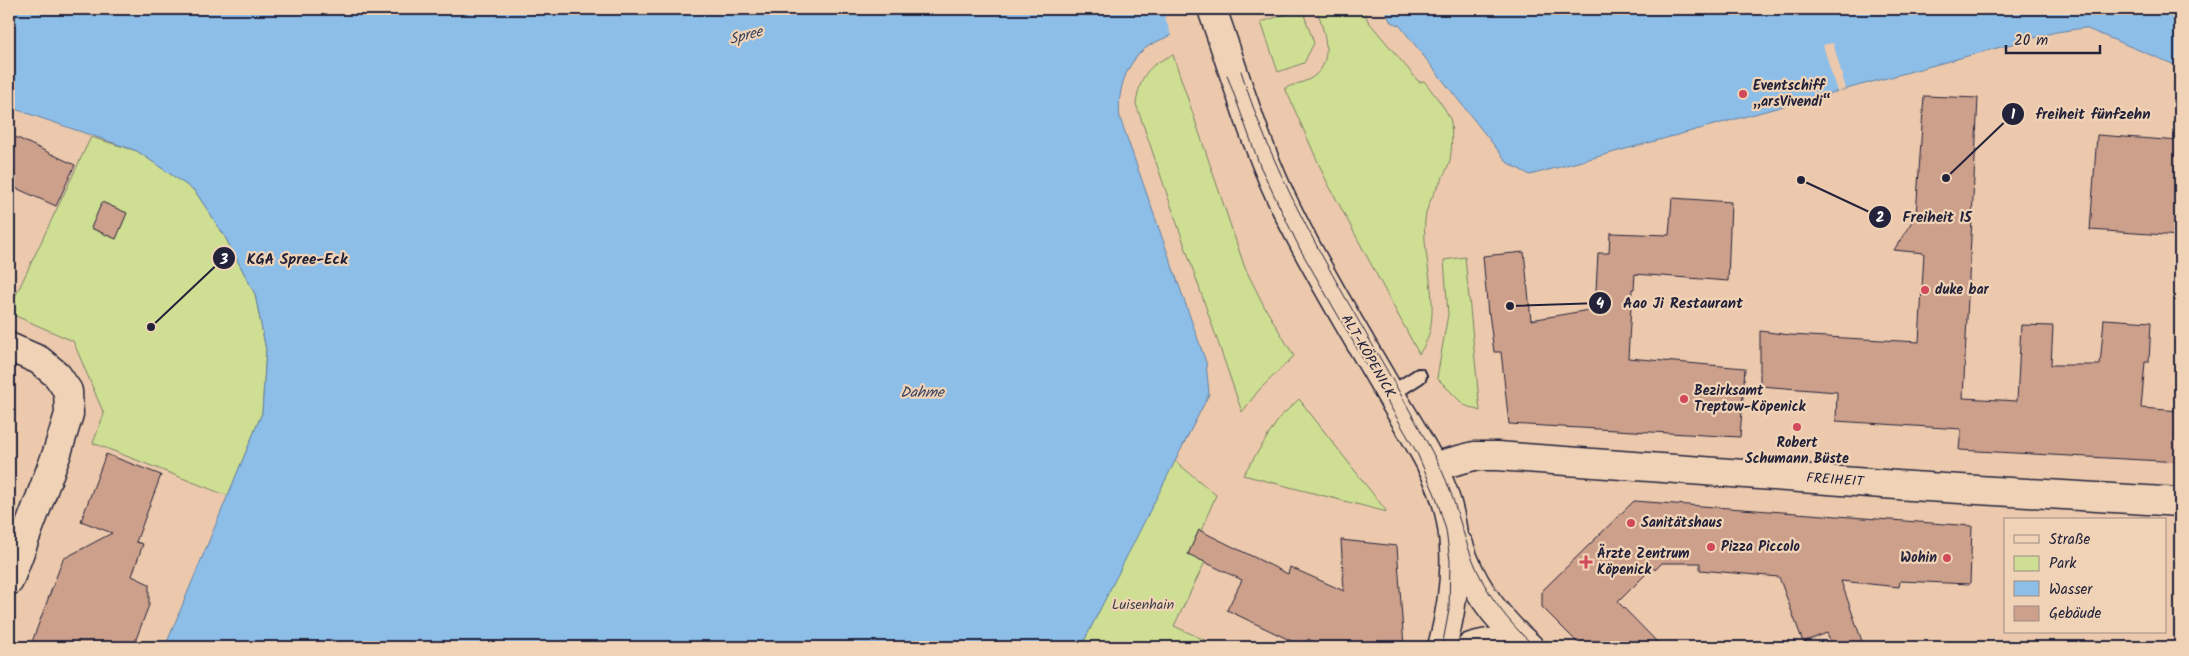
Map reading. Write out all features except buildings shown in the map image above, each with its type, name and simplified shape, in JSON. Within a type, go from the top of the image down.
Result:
[{"type":"street","name":"ALT-KÖPENICK","points":[[1212,9],[1266,162],[1288,213],[1432,467],[1450,514],[1454,571],[1442,647]]},
{"type":"street","points":[[9,346],[39,360],[58,375],[68,391],[69,414],[58,453],[9,580]]},
{"type":"street","name":"FREIHEIT","points":[[1432,467],[1474,456],[1496,456],[1911,486],[2180,502]]},
{"type":"street","points":[[1450,514],[1462,555],[1474,582],[1493,611],[1529,647]]},
{"type":"street","points":[[1472,647],[1500,642],[1525,647]]},
{"type":"lane","points":[[1391,394],[1419,376]]},
{"type":"green space","points":[[1302,9],[1314,43],[1304,63],[1278,72],[1261,22]]},
{"type":"green space","points":[[1317,9],[1363,9],[1368,21],[1419,82],[1424,81],[1450,118],[1452,141],[1450,160],[1426,212],[1426,253],[1432,306],[1431,323],[1427,339],[1419,354],[1325,178],[1285,88],[1308,80],[1317,74],[1323,66],[1326,48],[1325,38]]},
{"type":"green space","points":[[1173,55],[1245,268],[1264,306],[1294,356],[1259,390],[1242,412],[1136,104],[1140,86],[1146,73],[1157,63]]},
{"type":"green space","points":[[91,137],[137,151],[195,191],[224,235],[255,294],[266,350],[262,413],[228,496],[93,443],[104,414],[73,341],[9,313]]},
{"type":"green space","points":[[1465,257],[1480,411],[1464,405],[1437,378],[1448,314],[1444,260]]},
{"type":"green space","points":[[1299,399],[1387,512],[1243,475],[1280,417]]},
{"type":"green space","name":"Luisenhain","points":[[1174,460],[1216,495],[1189,554],[1205,562],[1174,626],[1220,647],[1081,647]]},
{"type":"water","name":"Dahme","points":[[9,9],[1250,9],[1177,33],[1150,45],[1142,51],[1126,73],[1119,109],[1120,118],[1206,362],[1209,394],[1081,647],[165,647],[262,413],[266,350],[255,294],[224,235],[195,191],[137,151],[9,107]]},
{"type":"water","points":[[1385,9],[2180,9],[2180,67],[2085,28],[2056,32],[1530,175],[1508,163],[1400,26],[1390,21]]},
{"type":"pier","points":[[1162,9],[1252,9],[1251,11],[1172,38]]},
{"type":"pier","points":[[1833,43],[1846,89],[1837,92],[1823,45]]},
{"type":"tram line","points":[[1241,71],[1259,124],[1306,226],[1416,421],[1442,471],[1451,492],[1472,558],[1484,583],[1506,617],[1535,647]]},
{"type":"tram line","points":[[1227,75],[1260,166],[1300,249],[1417,453],[1436,497],[1446,530],[1450,561],[1449,610],[1442,647]]},
{"type":"place","name":"Eventschiff „arsVivendi“","points":[[1743,94]]},
{"type":"place","name":"freiheit fünfzehn","points":[[1946,178]]},
{"type":"place","name":"Freiheit 15","points":[[1801,180]]},
{"type":"place","name":"duke bar","points":[[1925,290]]},
{"type":"place","name":"Aao Ji Restaurant","points":[[1510,306]]},
{"type":"place","name":"KGA Spree-Eck","points":[[151,327]]},
{"type":"place","name":"Bezirksamt Treptow-Köpenick","points":[[1684,399]]},
{"type":"place","name":"Robert Schumann Büste","points":[[1797,427]]},
{"type":"place","name":"Sanitätshaus","points":[[1631,523]]},
{"type":"place","name":"Pizza Piccolo","points":[[1711,547]]},
{"type":"place","name":"Wohin","points":[[1947,558]]},
{"type":"place","name":"Ärzte Zentrum Köpenick","points":[[1586,562]]},
{"type":"water label","name":"Spree","points":[[746,36]]}]
